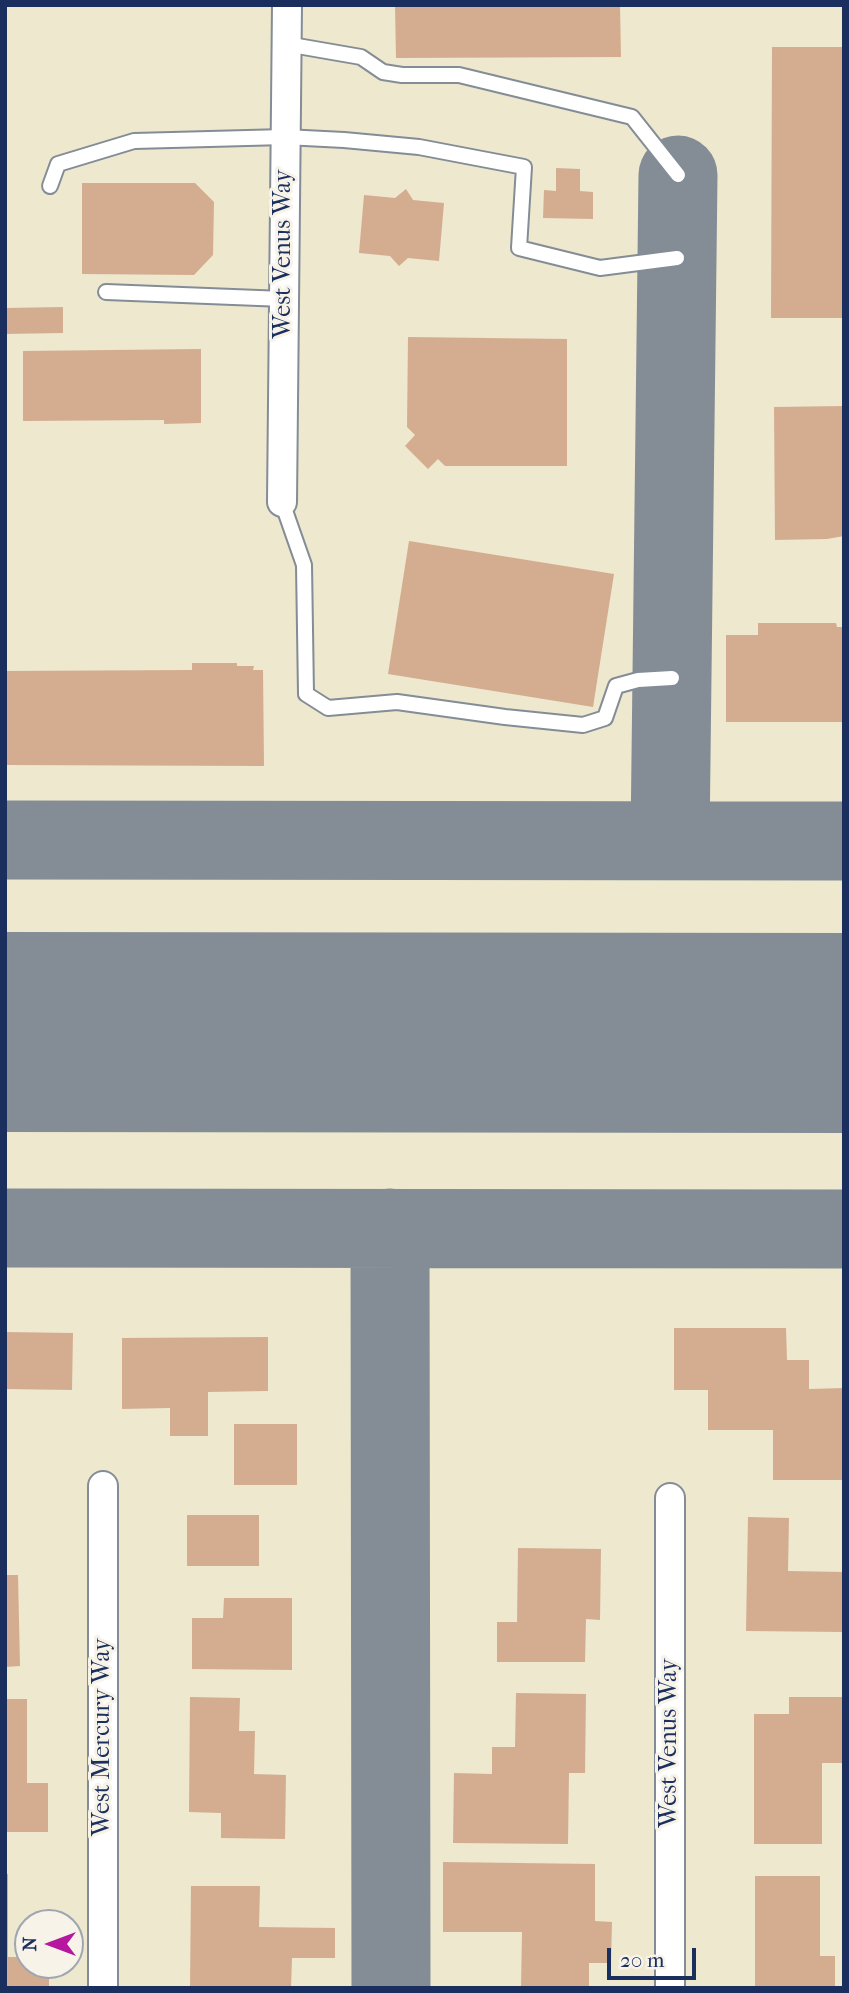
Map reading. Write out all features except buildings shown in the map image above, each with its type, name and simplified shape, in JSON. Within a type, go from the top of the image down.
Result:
[{"type":"street","name":"West Venus Way","points":[[282,502],[287,5]]},
{"type":"street","name":"West Mercury Way","points":[[103,1486],[103,1988]]},
{"type":"street","name":"West Venus Way","points":[[670,1498],[670,1988]]},
{"type":"lane","points":[[286,44],[361,57],[383,72],[402,75],[459,75],[632,117],[678,175]]},
{"type":"lane","points":[[50,186],[58,164],[134,141],[285,137],[419,147],[524,167],[519,248],[600,268],[677,258]]},
{"type":"lane","points":[[106,292],[284,299]]},
{"type":"lane","points":[[282,502],[304,565],[306,694],[328,708],[397,702],[505,718],[583,725],[606,718],[616,686],[638,680],[672,678]]},
{"type":"taxiway","points":[[670,841],[678,175]]},
{"type":"taxiway","points":[[5,840],[844,841]]},
{"type":"taxiway","points":[[5,1228],[844,1229]]},
{"type":"taxiway","points":[[390,1228],[391,1988]]},
{"type":"runway","points":[[5,1032],[844,1033]]}]
